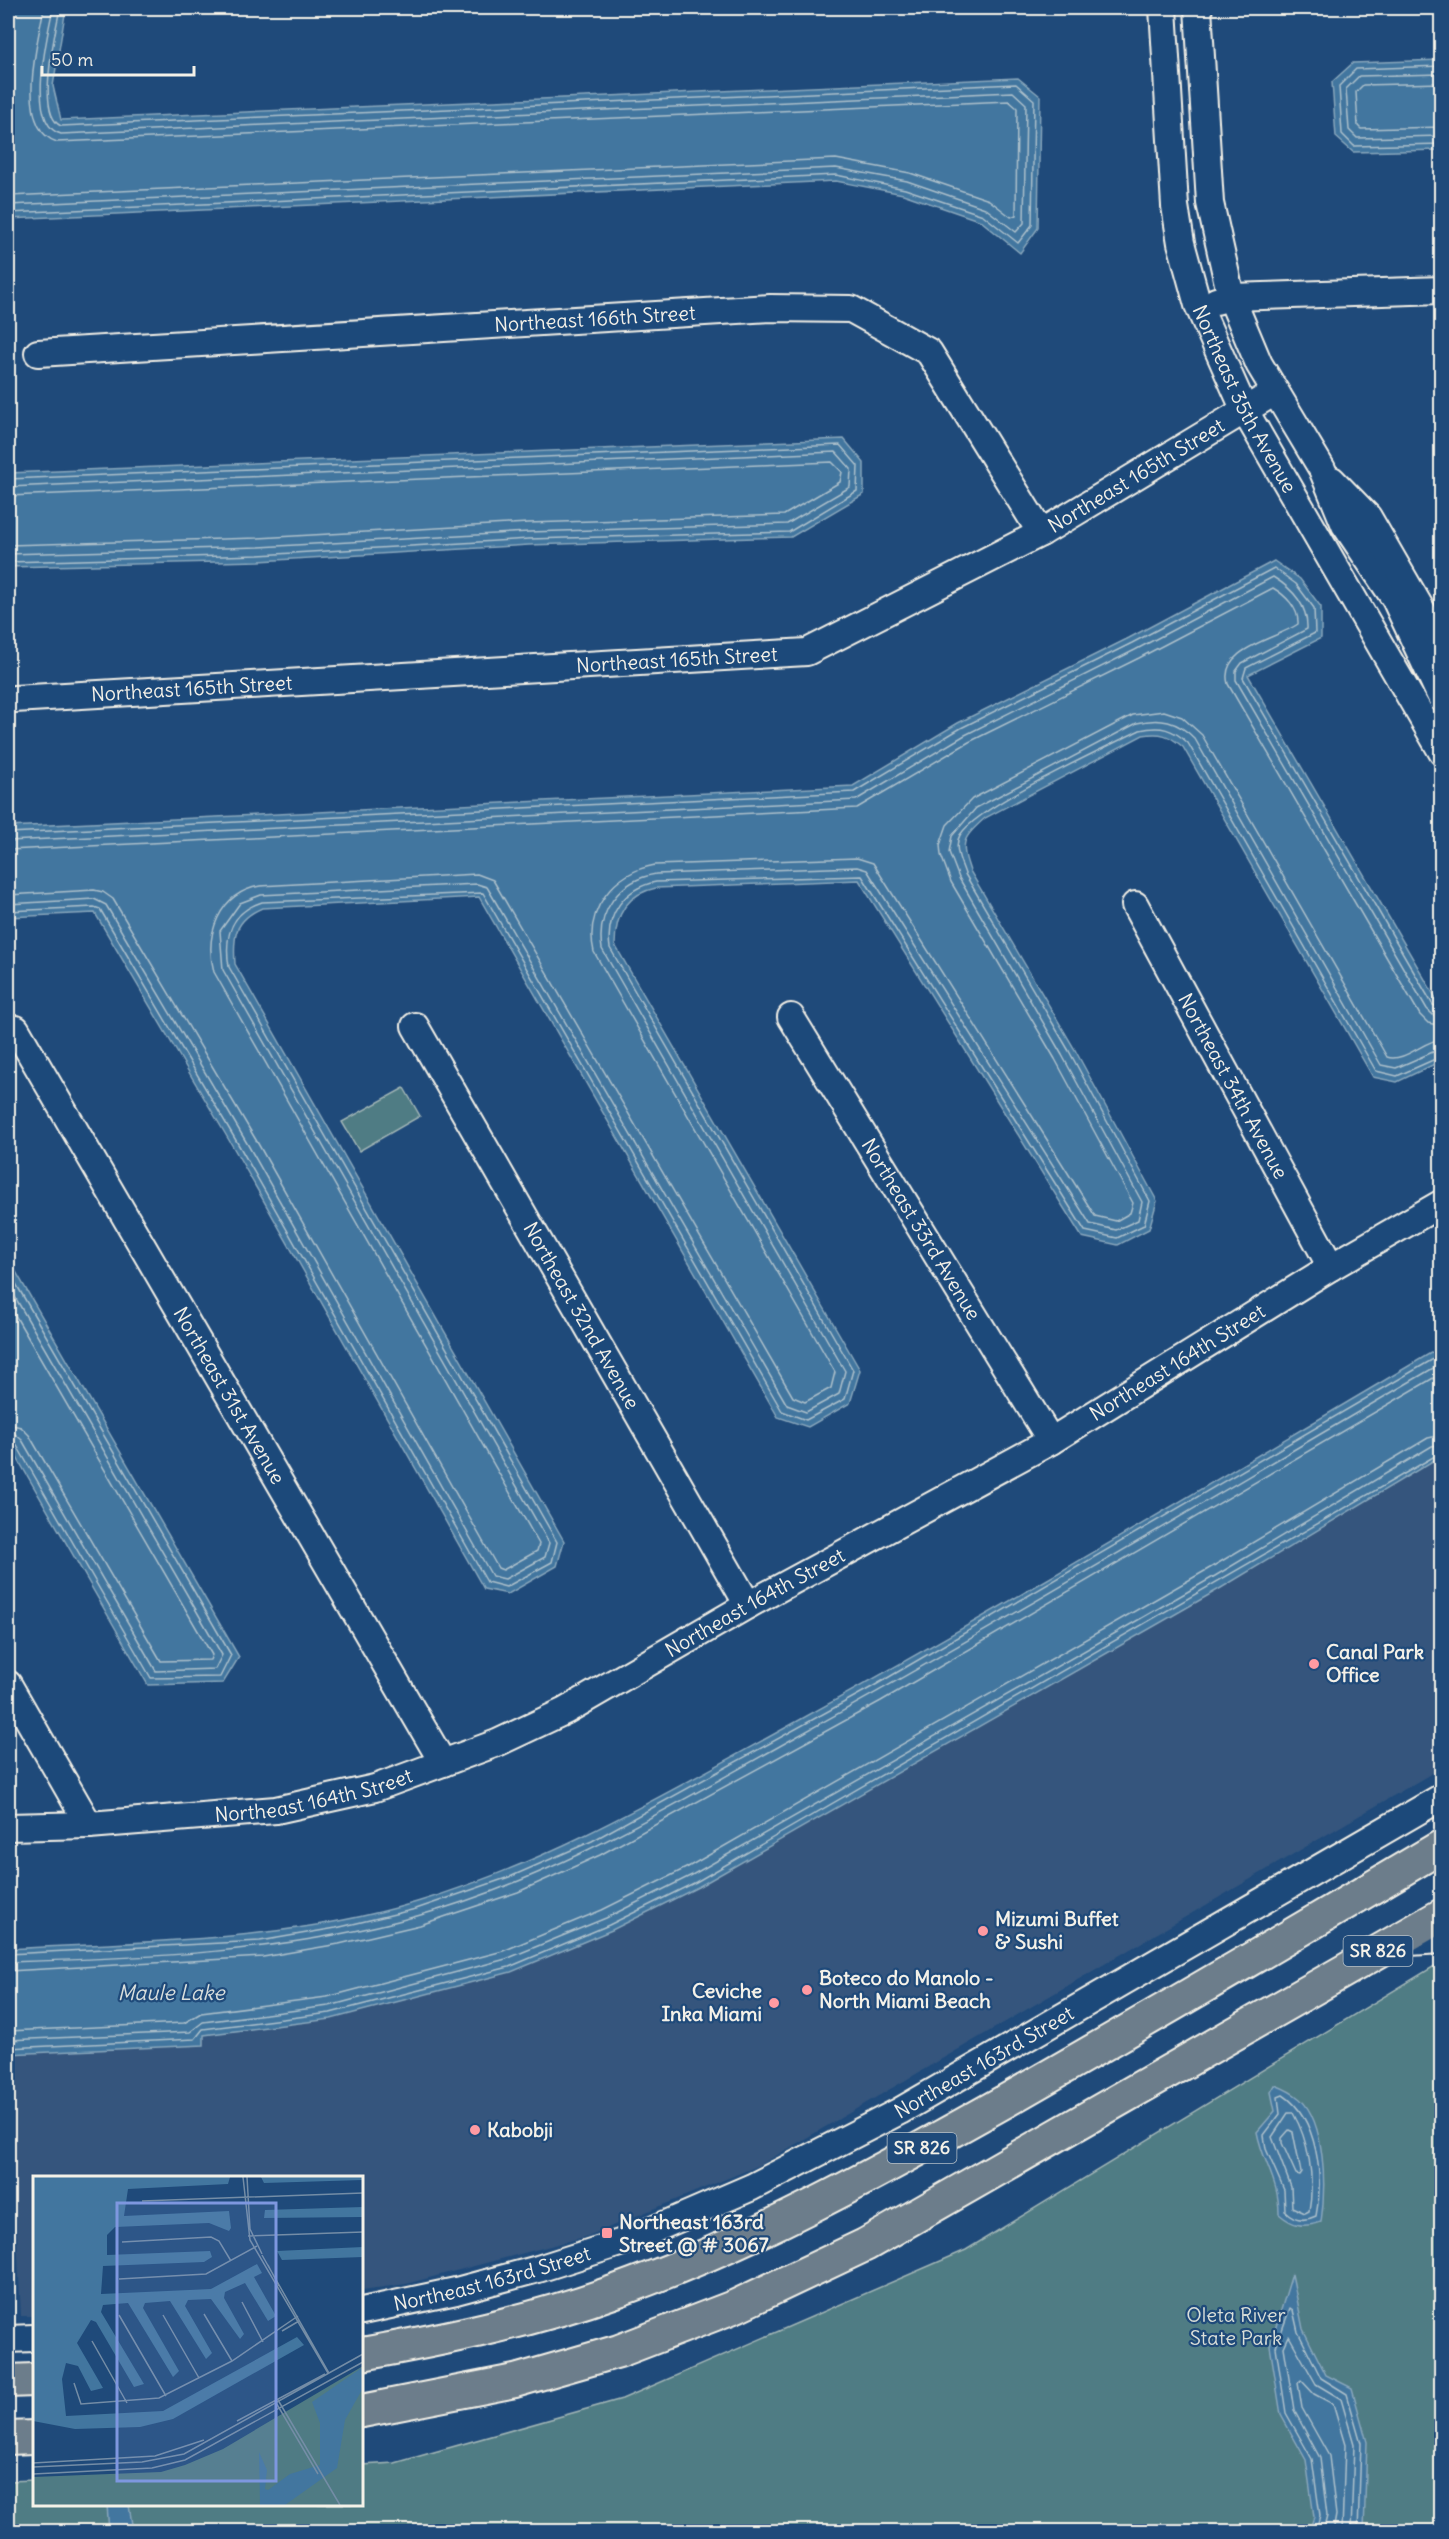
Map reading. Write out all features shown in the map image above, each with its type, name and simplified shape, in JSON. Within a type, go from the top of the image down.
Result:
[{"type":"main road","name":"SR 826","points":[[363,2354],[524,2319],[612,2293],[728,2247],[873,2175],[1119,2036],[1442,1846]]},
{"type":"main road","name":"SR 826","points":[[363,2411],[515,2381],[619,2351],[736,2306],[865,2245],[1442,1915]]},
{"type":"main road","points":[[8,2381],[33,2380]]},
{"type":"main road","points":[[8,2438],[33,2437]]},
{"type":"street","name":"Northeast 35th Avenue","points":[[1163,8],[1175,206],[1181,243],[1198,305],[1245,411],[1442,752]]},
{"type":"street","name":"Northeast 35th Avenue","points":[[1198,8],[1210,203],[1231,297],[1250,344],[1275,392],[1323,471],[1345,525],[1375,571],[1376,599],[1442,699]]},
{"type":"street","points":[[1198,305],[1231,297],[1442,290]]},
{"type":"street","name":"Northeast 166th Street","points":[[38,353],[770,308],[851,309],[929,352],[1041,533]]},
{"type":"street","name":"Northeast 165th Street","points":[[14,699],[807,651],[1041,533],[1275,392]]},
{"type":"street","name":"Northeast 35th Avenue","points":[[1323,471],[1368,517],[1442,645]]},
{"type":"street","name":"Northeast 34th Avenue","points":[[1135,905],[1331,1267]]},
{"type":"street","name":"Northeast 33rd Avenue","points":[[791,1017],[1052,1441]]},
{"type":"street","name":"Northeast 32nd Avenue","points":[[415,1026],[748,1605]]},
{"type":"street","name":"Northeast 31st Avenue","points":[[16,1029],[443,1762]]},
{"type":"street","name":"Northeast 164th Street","points":[[8,1827],[89,1825],[276,1810],[375,1788],[497,1743],[565,1711],[748,1605],[1052,1441],[1331,1267],[1442,1203]]},
{"type":"street","points":[[8,1684],[89,1825]]},
{"type":"street","name":"Northeast 163rd Street","points":[[363,2311],[456,2292],[618,2244],[753,2187],[900,2111],[1439,1805]]},
{"type":"street","points":[[1393,1943],[1442,1940]]},
{"type":"street","points":[[8,2339],[33,2338]]},
{"type":"shaded area","points":[[1441,1456],[1441,1768],[760,2165],[588,2236],[406,2284],[363,2290],[363,2176],[33,2176],[33,2316],[21,2316],[8,2054],[204,2045],[204,2035],[331,2019],[511,1972],[612,1930],[698,1887],[1221,1588]]},
{"type":"green space","points":[[404,1088],[420,1116],[359,1151],[342,1122]]},
{"type":"green space","name":"Oleta River State Park","points":[[1441,1962],[1441,2531],[8,2532],[8,2481],[33,2480],[33,2506],[363,2506],[363,2465],[395,2463],[622,2399],[966,2250]]},
{"type":"water","points":[[8,8],[66,8],[53,86],[61,120],[1018,78],[1040,96],[1038,228],[1020,253],[981,221],[903,194],[836,181],[8,219]]},
{"type":"water","points":[[1441,60],[1441,150],[1353,152],[1336,137],[1332,82],[1353,63]]},
{"type":"water","points":[[844,439],[864,463],[864,494],[791,537],[529,545],[259,561],[8,567],[8,473]]},
{"type":"water","points":[[1274,561],[1300,579],[1321,607],[1321,638],[1248,675],[1441,1007],[1441,1061],[1397,1082],[1373,1077],[1183,747],[1169,737],[1160,734],[1143,735],[985,818],[965,842],[965,853],[970,871],[1074,1048],[1157,1201],[1149,1229],[1118,1245],[1082,1237],[859,880],[656,888],[637,895],[624,908],[617,925],[615,945],[860,1370],[850,1403],[808,1427],[778,1417],[479,897],[262,908],[241,924],[235,938],[235,964],[564,1541],[557,1566],[508,1594],[484,1589],[236,1152],[95,913],[8,917],[8,827],[853,786],[958,723],[1129,638]]},
{"type":"water","points":[[8,1258],[239,1657],[223,1683],[148,1685],[8,1442]]},
{"type":"water","name":"Maule Lake","points":[[1441,1347],[1441,1456],[1221,1588],[698,1887],[612,1930],[511,1972],[331,2019],[204,2035],[204,2045],[8,2054],[8,1949],[163,1941],[316,1925],[417,1902],[516,1866],[564,1845],[657,1798],[878,1677]]},
{"type":"water","points":[[1275,2085],[1300,2099],[1309,2110],[1315,2124],[1322,2157],[1321,2222],[1298,2225],[1279,2214],[1274,2181],[1257,2132],[1275,2111],[1271,2092]]},
{"type":"water","points":[[1292,2274],[1303,2329],[1326,2375],[1352,2388],[1367,2442],[1364,2531],[1309,2531],[1314,2517],[1306,2460],[1281,2415],[1270,2346]]},
{"type":"water","points":[[107,2506],[129,2506],[133,2531],[109,2531]]},
{"type":"place","name":"Canal Park Office","points":[[1314,1664]]},
{"type":"place","name":"Mizumi Buffet & Sushi","points":[[983,1931]]},
{"type":"place","name":"Boteco do Manolo - North Miami Beach","points":[[807,1990]]},
{"type":"place","name":"Ceviche Inka Miami","points":[[774,2003]]},
{"type":"place","name":"Kabobji","points":[[475,2130]]},
{"type":"place","name":"Northeast 163rd Street @ # 3067","points":[[607,2233]]}]
